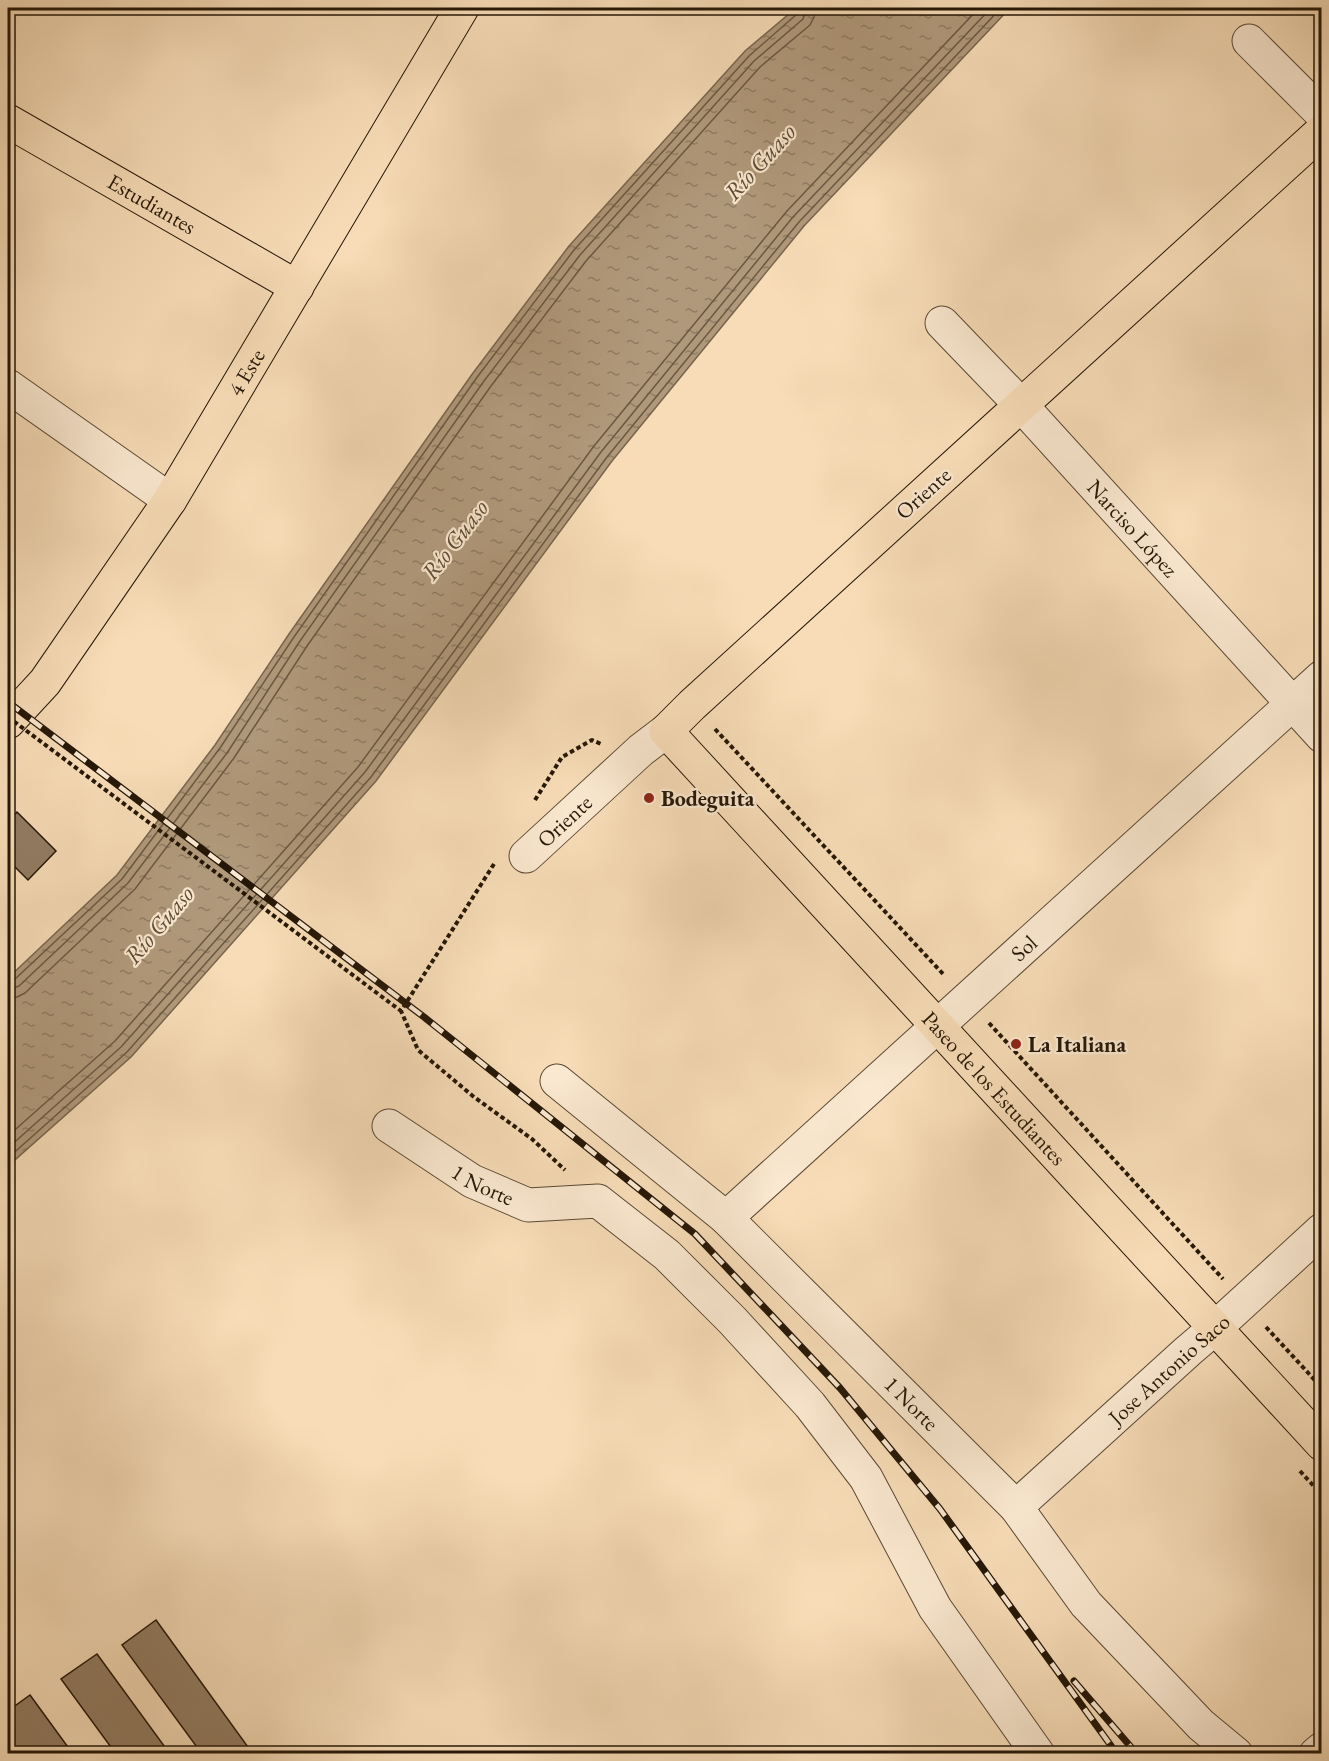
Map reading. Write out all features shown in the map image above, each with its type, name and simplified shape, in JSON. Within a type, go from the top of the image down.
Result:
[{"type":"main road","name":"4 Este","points":[[8,722],[45,682],[170,500],[462,8]]},
{"type":"main road","name":"Estudiantes","points":[[8,121],[297,287]]},
{"type":"main road","name":"Oriente","points":[[666,731],[1020,404],[1322,131]]},
{"type":"main road","name":"Paseo de los Estudiantes","points":[[666,731],[1322,1444]]},
{"type":"street","points":[[1249,41],[1322,114]]},
{"type":"street","name":"Narciso López","points":[[942,323],[1020,404],[1322,736]]},
{"type":"street","points":[[8,386],[170,500]]},
{"type":"street","name":"Sol","points":[[726,1218],[1322,677]]},
{"type":"street","name":"Oriente","points":[[526,856],[641,750],[666,731]]},
{"type":"street","name":"1 Norte","points":[[557,1081],[726,1218],[1016,1507],[1086,1604],[1201,1725],[1236,1754]]},
{"type":"street","name":"1 Norte","points":[[389,1126],[472,1181],[528,1205],[598,1202]]},
{"type":"street","points":[[598,1202],[667,1255],[732,1320],[810,1405],[866,1478],[935,1608],[1038,1754]]},
{"type":"street","name":"Jose Antonio Saco","points":[[1016,1507],[1322,1230]]},
{"type":"street","points":[[1316,1754],[1322,1749]]},
{"type":"path","points":[[692,705],[966,999],[1322,1388]]},
{"type":"path","points":[[8,717],[401,1011],[418,1050],[474,1097],[532,1139],[598,1202]]},
{"type":"water","name":"Río Guaso","points":[[796,8],[1010,8],[804,226],[612,461],[376,781],[131,1057],[8,1166],[8,978],[117,875],[215,745],[289,634],[473,373],[569,246],[745,51]]},
{"type":"building","points":[[17,812],[56,851],[28,880],[8,860],[8,822]]},
{"type":"building","points":[[156,1620],[253,1754],[202,1754],[122,1645]]},
{"type":"building","points":[[97,1654],[170,1754],[116,1754],[61,1679]]},
{"type":"building","points":[[30,1695],[73,1754],[17,1754],[8,1741],[8,1711]]},
{"type":"railway","points":[[8,702],[424,1017],[695,1234],[840,1388],[940,1509],[1117,1754]]},
{"type":"railway","points":[[1074,1681],[1137,1754]]},
{"type":"place","name":"Bodeguita","points":[[649,798]]},
{"type":"place","name":"La Italiana","points":[[1016,1044]]}]
